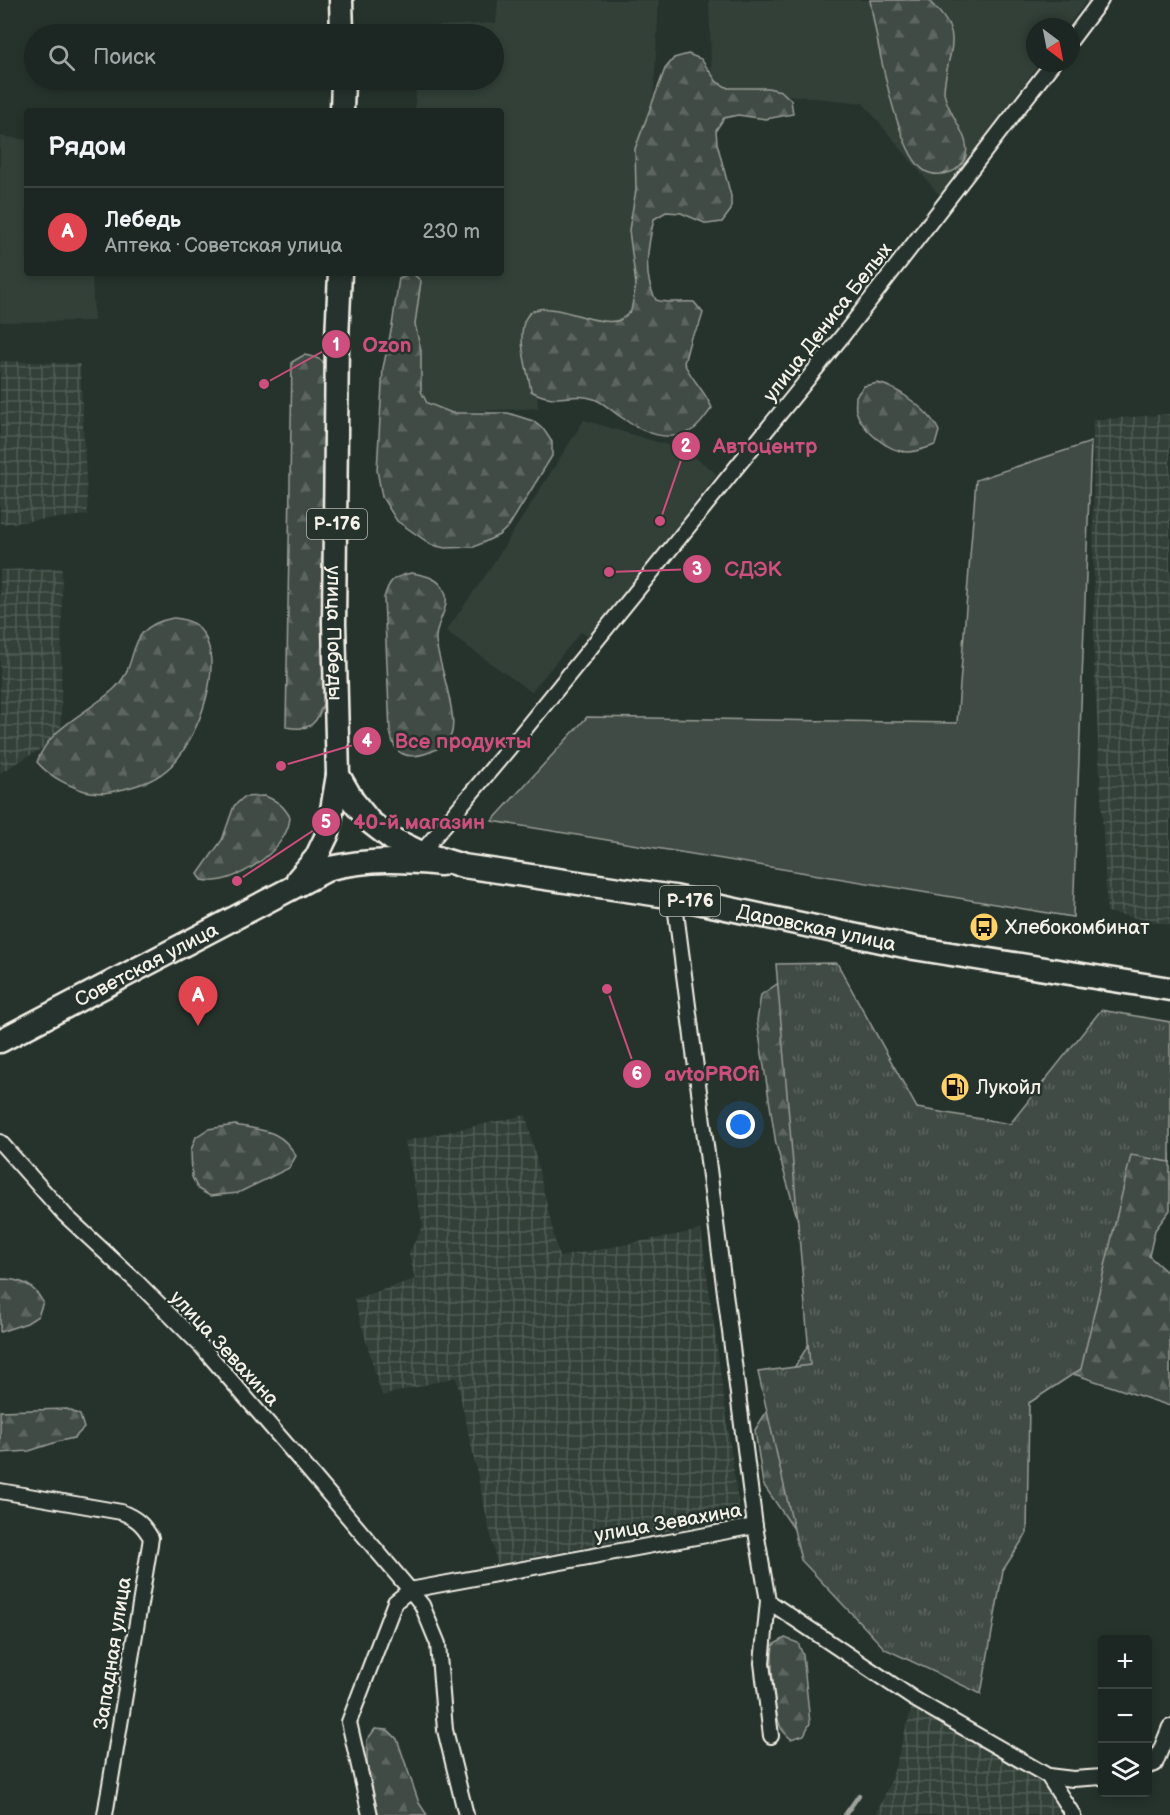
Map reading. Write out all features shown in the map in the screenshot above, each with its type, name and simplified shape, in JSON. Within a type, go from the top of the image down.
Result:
[{"type":"main road","points":[[341,0],[342,24]]},
{"type":"main road","points":[[342,108],[343,90]]},
{"type":"main road","name":"улица Победы","points":[[328,833],[338,776],[334,623],[340,276]]},
{"type":"main road","name":"улица Победы","points":[[338,776],[353,801],[370,822]]},
{"type":"main road","name":"Даровская улица","points":[[370,822],[392,839],[421,853],[463,866]]},
{"type":"main road","name":"Советская улица","points":[[292,887],[316,858],[328,833]]},
{"type":"main road","name":"Даровская улица","points":[[357,862],[392,860],[463,866],[674,897],[914,948],[1170,989]]},
{"type":"main road","name":"Советская улица","points":[[0,1041],[292,887],[330,868],[357,862]]},
{"type":"street","points":[[1080,28],[1101,0]]},
{"type":"street","name":"улица Дениса Белых","points":[[421,853],[521,734],[836,343],[1046,72]]},
{"type":"street","points":[[674,897],[755,1526],[768,1601],[762,1664],[771,1736]]},
{"type":"street","name":"улица Зевахина","points":[[0,1142],[65,1215],[203,1348],[422,1605],[438,1644],[445,1730],[466,1815]]},
{"type":"street","name":"Западная улица","points":[[0,1491],[121,1512],[135,1518],[144,1526],[151,1538],[105,1815]]},
{"type":"street","name":"улица Зевахина","points":[[410,1590],[755,1526]]},
{"type":"street","points":[[370,1815],[349,1722],[395,1602],[410,1590]]},
{"type":"street","points":[[768,1601],[914,1699],[1048,1776],[1073,1779],[1098,1777]]},
{"type":"street","points":[[1152,1765],[1155,1764],[1170,1727]]},
{"type":"street","points":[[1048,1776],[1073,1815]]},
{"type":"shaded area","points":[[498,0],[659,0],[641,323],[534,323],[538,408],[404,415],[409,276],[504,276],[504,108],[415,108],[416,90],[504,90],[504,24],[476,24],[496,23]]},
{"type":"shaded area","points":[[709,0],[1087,0],[1074,18],[1026,18],[1026,72],[1033,72],[940,196],[863,103],[712,87]]},
{"type":"shaded area","points":[[0,136],[24,140],[24,276],[92,276],[94,321],[0,322]]},
{"type":"shaded area","points":[[0,361],[80,364],[88,515],[0,524]]},
{"type":"shaded area","points":[[1170,414],[1170,925],[1107,912],[1094,660],[1093,420]]},
{"type":"shaded area","points":[[584,420],[687,451],[717,474],[590,638],[581,632],[531,692],[446,631],[487,573]]},
{"type":"shaded area","points":[[62,568],[61,737],[0,773],[0,570]]},
{"type":"shaded area","points":[[526,1115],[559,1257],[701,1230],[740,1517],[497,1564],[456,1377],[382,1396],[354,1299],[415,1279],[409,1253],[423,1226],[405,1141]]},
{"type":"shaded area","points":[[914,1699],[1048,1776],[1073,1815],[876,1815],[892,1778]]},
{"type":"green space","points":[[870,0],[928,0],[950,27],[952,46],[944,92],[967,148],[963,161],[953,171],[939,174],[925,171],[915,160],[905,142],[889,92]]},
{"type":"green space","points":[[688,54],[701,59],[717,82],[728,88],[768,88],[781,91],[791,100],[793,114],[766,119],[738,115],[724,118],[716,130],[717,143],[731,196],[731,210],[722,222],[707,224],[681,213],[666,212],[654,219],[648,260],[652,290],[656,300],[694,302],[703,313],[699,326],[691,337],[684,363],[712,408],[694,429],[685,434],[666,436],[656,435],[637,427],[594,399],[578,396],[556,398],[531,391],[522,334],[528,314],[538,309],[564,311],[608,321],[620,320],[631,311],[636,285],[629,230],[636,190],[635,149],[665,69],[674,58]]},
{"type":"green space","points":[[415,276],[421,281],[415,324],[421,351],[421,391],[427,403],[452,413],[508,413],[533,421],[544,430],[552,442],[552,456],[509,526],[499,535],[474,547],[445,548],[432,545],[397,521],[382,497],[377,470],[383,368],[399,278]]},
{"type":"green space","points":[[304,355],[323,362],[329,380],[324,700],[319,715],[312,724],[307,727],[294,728],[286,727],[292,362]]},
{"type":"green space","points":[[878,383],[904,395],[929,416],[939,431],[935,445],[914,451],[899,451],[884,444],[870,432],[856,411],[856,396],[864,386]]},
{"type":"green space","points":[[1091,442],[1073,917],[492,821],[587,717],[957,723],[976,480]]},
{"type":"green space","points":[[411,573],[436,580],[445,592],[446,604],[437,629],[436,641],[453,727],[451,735],[443,745],[415,756],[403,754],[397,750],[390,731],[384,598],[393,580]]},
{"type":"green space","points":[[173,618],[189,621],[198,627],[207,641],[211,658],[210,677],[200,718],[182,753],[172,765],[155,778],[144,783],[102,793],[79,789],[46,771],[37,762],[51,739],[60,729],[104,698],[123,679],[139,638],[146,630],[157,623]]},
{"type":"green space","points":[[265,796],[285,809],[290,817],[287,830],[280,842],[270,854],[243,872],[214,881],[202,880],[198,874],[222,840],[234,806],[244,797]]},
{"type":"green space","points":[[837,963],[917,1108],[1010,1124],[1101,1010],[1170,1022],[1170,1162],[1131,1155],[1081,1369],[1029,1403],[1027,1533],[1003,1570],[981,1694],[885,1649],[801,1560],[758,1372],[810,1365],[776,964]]},
{"type":"green space","points":[[783,980],[896,1121],[1170,1154],[1170,1210],[1155,1230],[1149,1256],[1170,1275],[1170,1406],[1077,1375],[1049,1371],[794,1529],[763,1484],[755,1430],[811,1341],[817,1287],[776,1144],[757,1021],[761,995]]},
{"type":"green space","points":[[235,1125],[263,1130],[277,1136],[290,1147],[296,1156],[289,1168],[238,1193],[210,1196],[198,1189],[192,1177],[191,1150],[196,1137],[208,1129]]},
{"type":"green space","points":[[0,1279],[14,1280],[31,1287],[43,1302],[38,1316],[27,1323],[0,1332]]},
{"type":"green space","points":[[67,1409],[80,1415],[84,1428],[74,1438],[29,1451],[0,1453],[0,1411]]},
{"type":"green space","points":[[785,1638],[798,1643],[803,1655],[810,1723],[804,1735],[791,1739],[782,1729],[779,1721],[772,1675],[773,1645]]},
{"type":"green space","points":[[375,1729],[388,1730],[397,1739],[419,1803],[427,1815],[374,1815],[367,1767],[367,1740]]},
{"type":"waterway","points":[[845,1815],[859,1795]]},
{"type":"place","name":"Ozon","points":[[264,384]]},
{"type":"place","name":"Автоцентр","points":[[660,521]]},
{"type":"place","name":"СДЭК","points":[[609,572]]},
{"type":"place","name":"Все продукты","points":[[281,766]]},
{"type":"place","name":"40-й магазин","points":[[237,881]]},
{"type":"place","name":"Хлебокомбинат","points":[[984,927]]},
{"type":"place","name":"avtoPROfi","points":[[607,989]]},
{"type":"place","name":"Лебедь","points":[[198,1026]]},
{"type":"place","name":"Лукойл","points":[[955,1087]]}]
